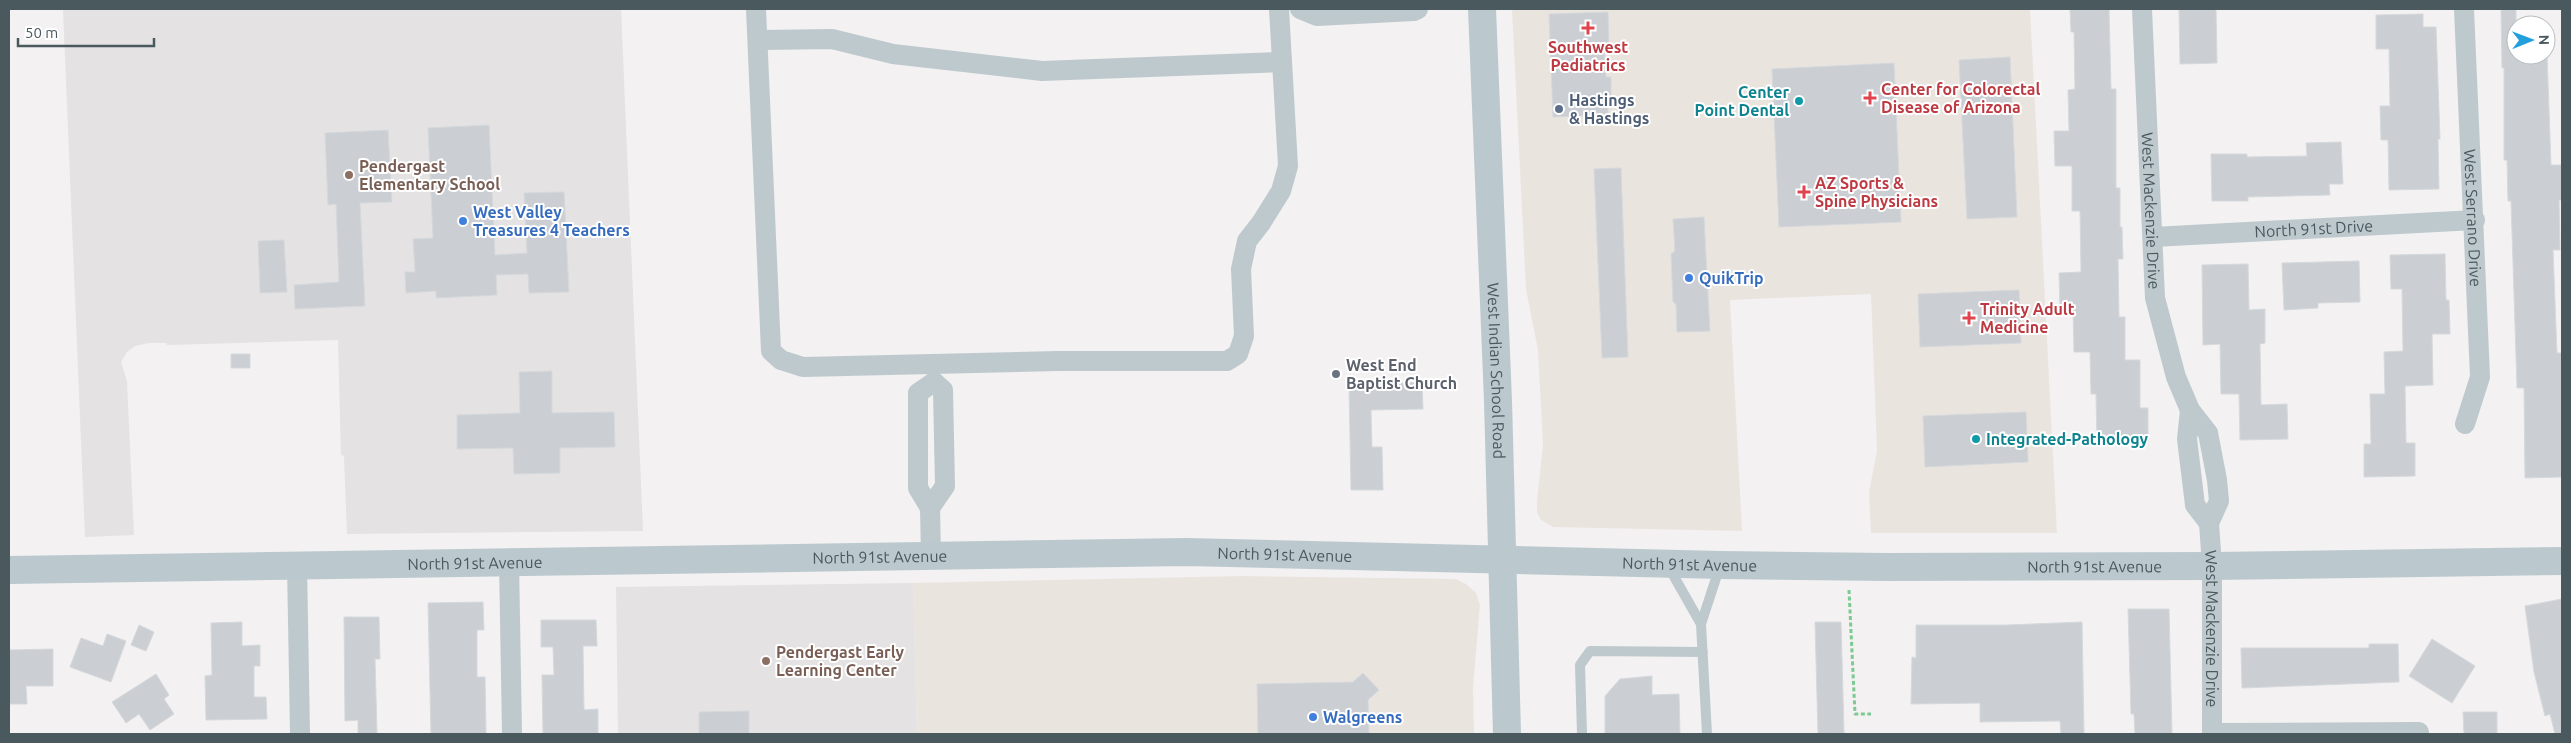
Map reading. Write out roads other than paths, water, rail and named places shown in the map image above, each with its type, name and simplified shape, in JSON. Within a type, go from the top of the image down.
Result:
[{"type":"main road","name":"West Indian School Road","points":[[1482,9],[1507,734]]},
{"type":"main road","name":"North 91st Avenue","points":[[9,570],[1186,552],[1502,558],[1720,565],[2212,566],[2562,560]]},
{"type":"street","points":[[756,9],[771,351],[781,360],[803,367],[934,372],[1227,361],[1238,354],[1244,336],[1241,269],[1246,241],[1261,223],[1281,191],[1288,166],[1279,9]]},
{"type":"street","points":[[1300,9],[1317,16],[1366,11],[1414,11],[1418,9]]},
{"type":"street","name":"West Mackenzie Drive","points":[[2142,9],[2155,298],[2168,350],[2190,410],[2187,439],[2195,504],[2209,523],[2212,566],[2212,734]]},
{"type":"street","name":"West Serrano Drive","points":[[2464,9],[2480,377],[2465,424]]},
{"type":"street","points":[[758,40],[832,39],[893,54],[1042,71],[1282,62]]},
{"type":"street","name":"North 91st Drive","points":[[2152,237],[2474,220]]},
{"type":"street","points":[[930,508],[945,486],[943,390],[934,372]]},
{"type":"street","points":[[931,555],[930,508],[918,488],[918,393],[934,372]]},
{"type":"street","points":[[509,561],[512,734]]},
{"type":"street","points":[[297,565],[300,734]]},
{"type":"street","points":[[2212,734],[2419,733]]},
{"type":"lane","points":[[1666,563],[1701,624]]},
{"type":"lane","points":[[1707,734],[1701,624],[1720,565]]},
{"type":"lane","points":[[1582,734],[1580,664],[1590,651],[1703,652]]},
{"type":"place","name":"Southwest Pediatrics","points":[[1588,28]]},
{"type":"place","name":"Center for Colorectal Disease of Arizona","points":[[1870,98]]},
{"type":"place","name":"Center Point Dental","points":[[1799,101]]},
{"type":"place","name":"Hastings & Hastings","points":[[1559,109]]},
{"type":"place","name":"Pendergast Elementary School","points":[[349,175]]},
{"type":"place","name":"AZ Sports & Spine Physicians","points":[[1804,192]]},
{"type":"place","name":"West Valley Treasures 4 Teachers","points":[[463,221]]},
{"type":"place","name":"QuikTrip","points":[[1689,278]]},
{"type":"place","name":"Trinity Adult Medicine","points":[[1969,318]]},
{"type":"place","name":"West End Baptist Church","points":[[1336,374]]},
{"type":"place","name":"Integrated-Pathology","points":[[1976,439]]},
{"type":"place","name":"Pendergast Early Learning Center","points":[[766,661]]},
{"type":"place","name":"Walgreens","points":[[1313,717]]}]
